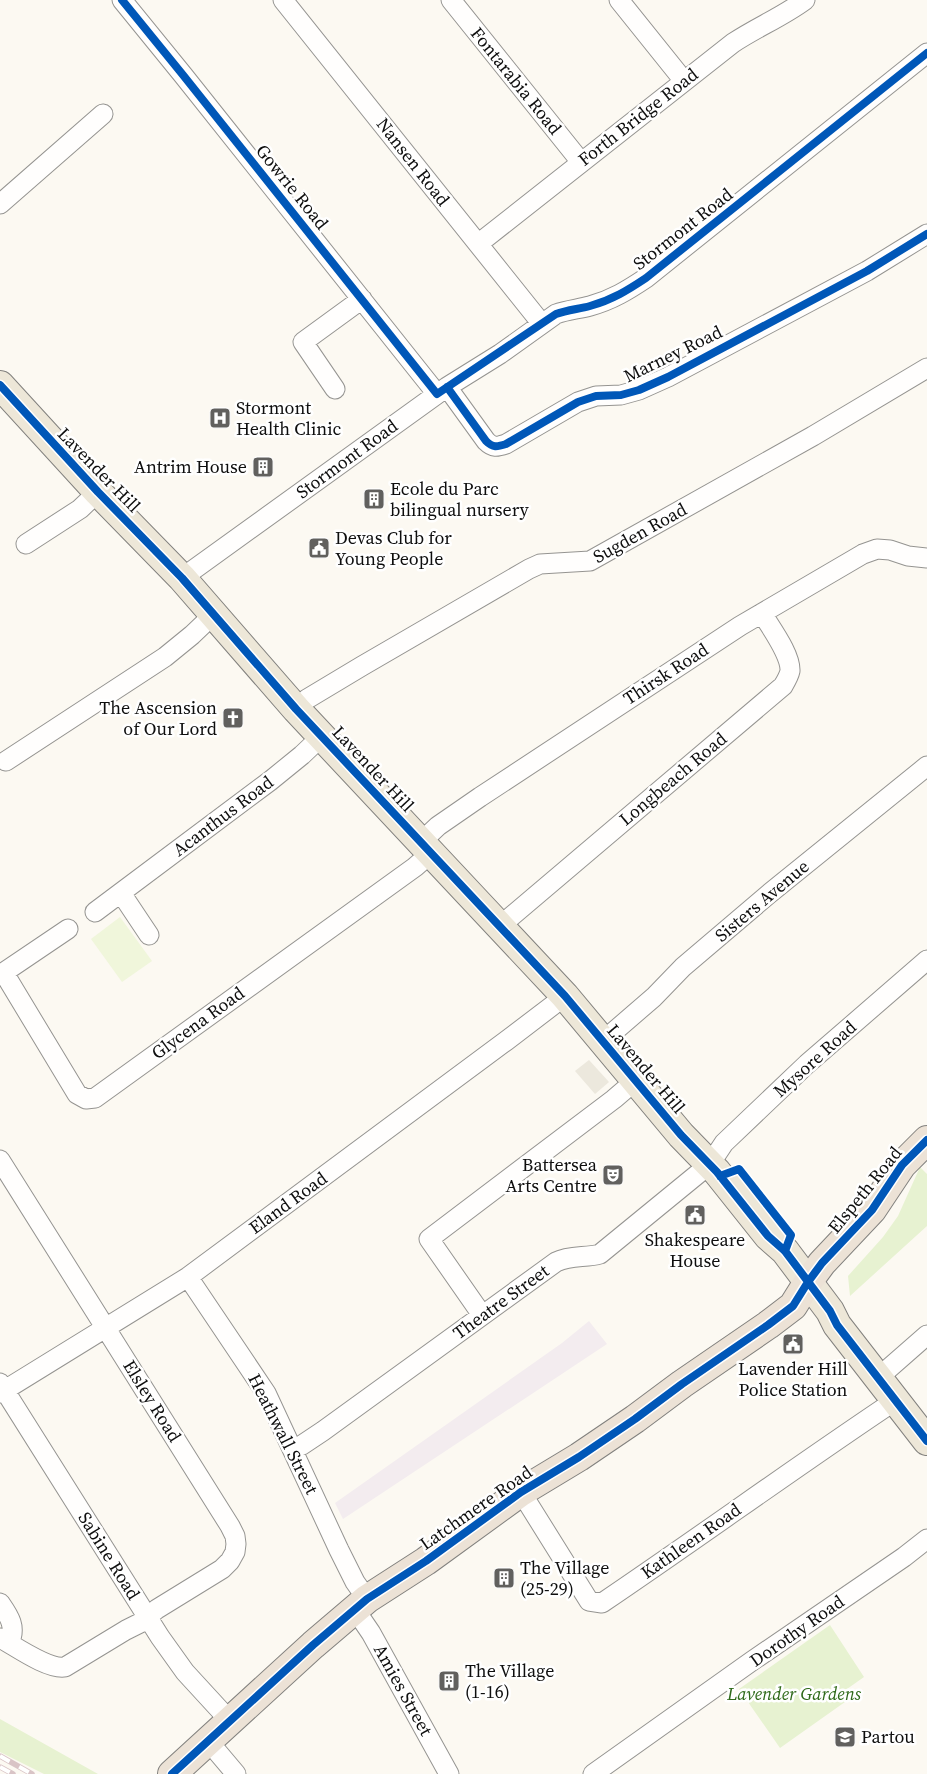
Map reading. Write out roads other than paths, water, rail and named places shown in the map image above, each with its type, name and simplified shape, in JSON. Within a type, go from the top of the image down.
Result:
[{"type":"highway","name":"Elspeth Road","points":[[808,1282],[829,1255],[872,1210],[902,1165],[927,1140]]},
{"type":"highway","name":"Latchmere Road","points":[[172,1774],[361,1604],[426,1561],[521,1492],[579,1457],[635,1419],[768,1325],[793,1306],[808,1282]]},
{"type":"main road","name":"Lavender Hill","points":[[0,385],[98,492],[182,578],[296,709],[565,996],[635,1081],[710,1164],[768,1236],[785,1251],[830,1311],[837,1325],[927,1441]]},
{"type":"street","name":"Gowrie Road","points":[[122,0],[362,299],[442,391]]},
{"type":"street","name":"Nansen Road","points":[[283,0],[542,324]]},
{"type":"street","name":"Fontarabia Road","points":[[451,0],[581,162]]},
{"type":"street","points":[[619,0],[684,81]]},
{"type":"street","name":"Forth Bridge Road","points":[[478,244],[733,43],[748,33],[783,16],[805,0]]},
{"type":"street","name":"Stormont Road","points":[[182,578],[442,391],[542,324],[563,311],[589,307],[612,299],[646,278],[927,53]]},
{"type":"street","points":[[0,204],[104,114]]},
{"type":"street","name":"Marney Road","points":[[442,391],[486,441],[492,446],[499,447],[578,402],[596,396],[622,395],[639,390],[668,377],[867,271],[927,234]]},
{"type":"street","points":[[335,389],[303,342],[362,299]]},
{"type":"street","name":"Sugden Road","points":[[296,709],[308,699],[362,666],[529,569],[540,564],[585,563],[590,561],[813,436],[927,368]]},
{"type":"street","points":[[26,544],[80,509],[98,492]]},
{"type":"street","name":"Thirsk Road","points":[[426,847],[438,826],[526,766],[762,613],[854,559],[877,549],[927,558]]},
{"type":"street","name":"Longbeach Road","points":[[500,926],[783,686],[790,670],[788,658],[762,613]]},
{"type":"street","points":[[6,761],[165,657],[214,614]]},
{"type":"street","name":"Acanthus Road","points":[[95,912],[295,760],[322,736]]},
{"type":"street","name":"Sisters Avenue","points":[[603,1042],[654,997],[683,967],[770,893],[927,766]]},
{"type":"street","name":"Glycena Road","points":[[2,974],[77,1094],[86,1100],[95,1098],[415,867],[426,847]]},
{"type":"street","points":[[121,893],[149,935]]},
{"type":"street","points":[[2,974],[68,929]]},
{"type":"street","name":"Mysore Road","points":[[710,1164],[724,1143],[806,1064],[927,960]]},
{"type":"street","name":"Eland Road","points":[[2,1389],[188,1277],[506,1042],[565,996]]},
{"type":"street","points":[[482,1315],[429,1239],[614,1099],[635,1081]]},
{"type":"street","name":"Elsley Road","points":[[0,1160],[230,1526],[235,1536],[236,1544],[233,1557],[222,1568],[148,1617],[65,1667],[60,1668],[49,1664],[4,1640]]},
{"type":"street","name":"Theatre Street","points":[[293,1449],[323,1431],[556,1262],[562,1259],[600,1254],[710,1164]]},
{"type":"street","name":"Heathwall Street","points":[[188,1277],[266,1392],[355,1582],[361,1604]]},
{"type":"street","points":[[879,1377],[927,1335]]},
{"type":"street","name":"Sabine Road","points":[[2,1389],[185,1672],[230,1721]]},
{"type":"street","name":"Kathleen Road","points":[[521,1492],[589,1601],[602,1603],[761,1491],[896,1400]]},
{"type":"street","name":"Dorothy Road","points":[[593,1774],[927,1539]]},
{"type":"street","points":[[0,1603],[8,1615],[13,1635],[4,1640]]},
{"type":"street","name":"Amies Street","points":[[361,1604],[371,1633],[449,1774]]},
{"type":"street","points":[[209,1742],[236,1774]]},
{"type":"railway","points":[[0,1756],[32,1774]]},
{"type":"railway","points":[[0,1767],[13,1774]]},
{"type":"place","name":"Stormont Health Clinic","points":[[220,418]]},
{"type":"place","name":"Antrim House","points":[[263,467]]},
{"type":"place","name":"Ecole du Parc bilingual nursery","points":[[374,499]]},
{"type":"place","name":"Devas Club for Young People","points":[[319,548]]},
{"type":"place","name":"The Ascension of Our Lord","points":[[233,718]]},
{"type":"place","name":"Battersea Arts Centre","points":[[613,1175]]},
{"type":"place","name":"Shakespeare House","points":[[695,1215]]},
{"type":"place","name":"Lavender Hill Police Station","points":[[793,1344]]},
{"type":"place","name":"The Village (25-29)","points":[[504,1578]]},
{"type":"place","name":"The Village (1-16)","points":[[449,1681]]},
{"type":"place","name":"Partou","points":[[845,1737]]},
{"type":"park label","name":"Lavender Gardens","points":[[794,1694]]}]
